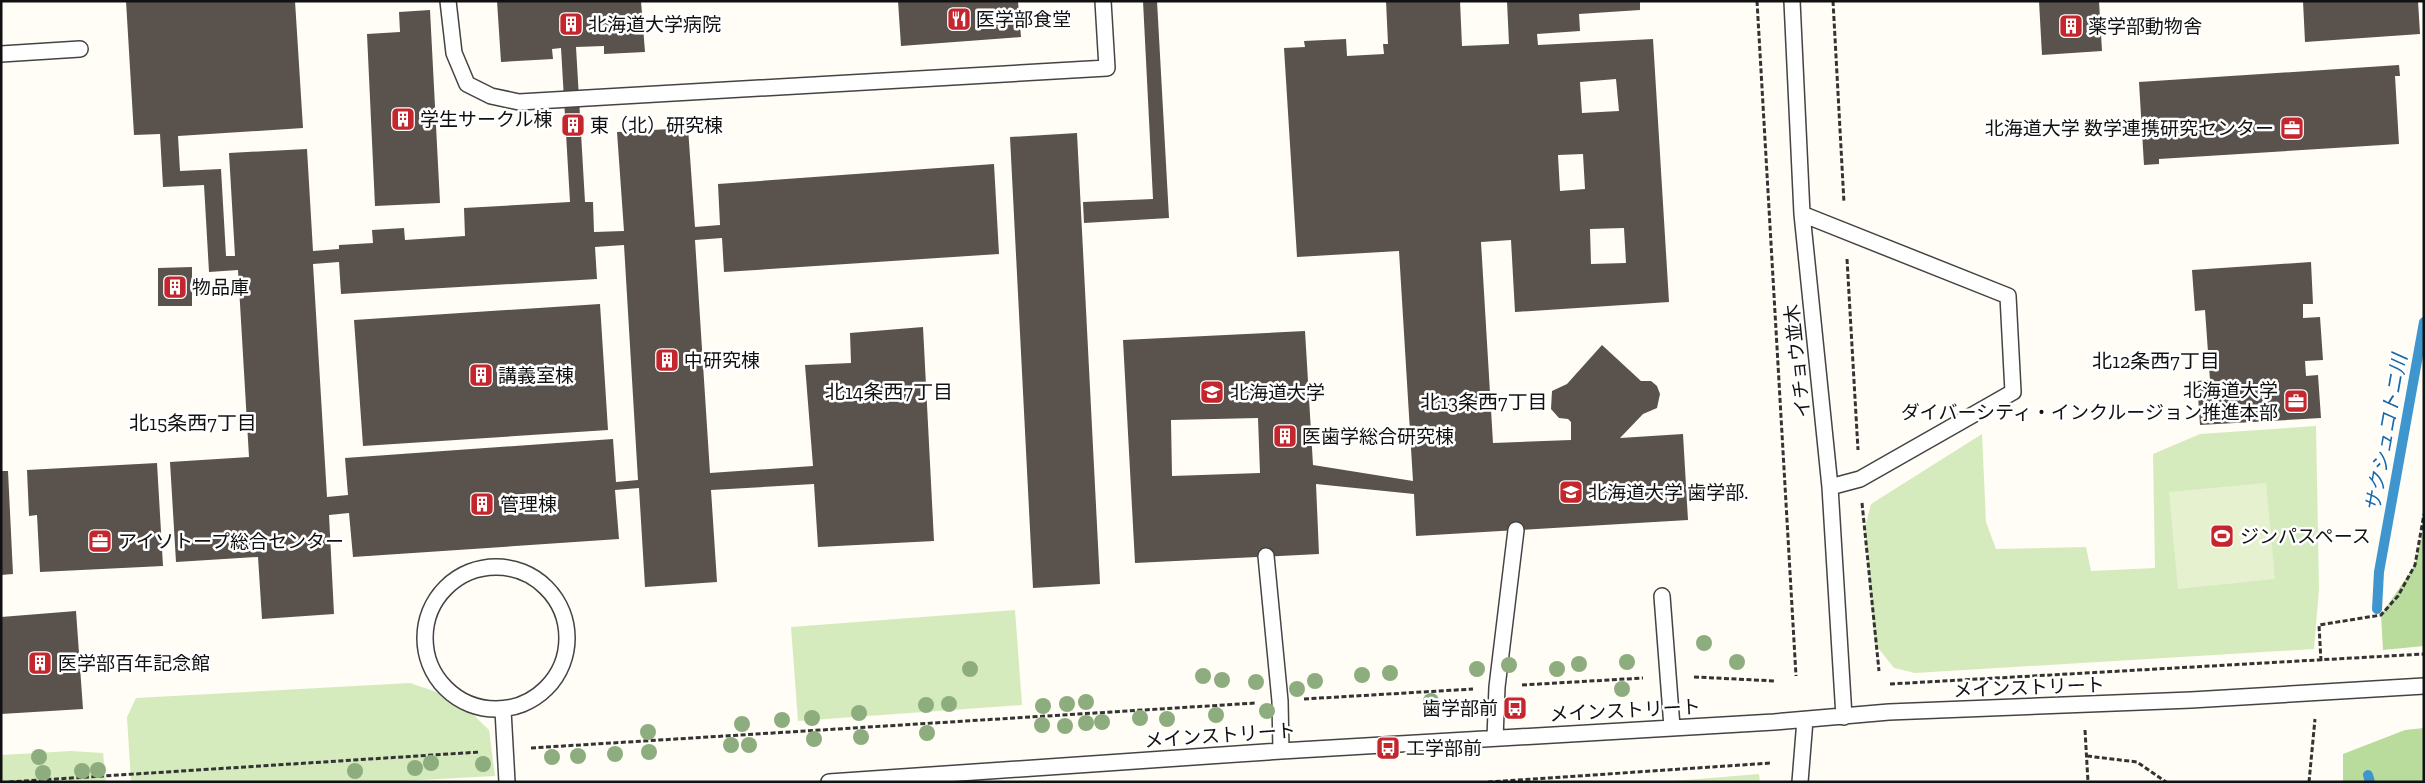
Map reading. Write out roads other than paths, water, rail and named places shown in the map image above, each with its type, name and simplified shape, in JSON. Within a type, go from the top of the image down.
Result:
[{"type":"lane","points":[[448,1],[454,53],[467,84],[491,96],[519,102],[1107,68],[1103,1]]},
{"type":"lane","name":"イチョウ並木","points":[[1792,1],[1802,214],[1830,487],[1844,717]]},
{"type":"lane","points":[[1,54],[80,49]]},
{"type":"lane","points":[[1802,214],[2008,296],[2013,392],[1860,479],[1830,487]]},
{"type":"lane","points":[[1495,738],[1497,687],[1516,530]]},
{"type":"lane","points":[[1266,556],[1280,701],[1281,751]]},
{"type":"lane","points":[[486,567],[507,567],[520,571],[544,584],[557,600],[563,613],[568,640],[565,660],[551,684],[541,694],[524,705],[503,710],[484,709],[464,702],[448,691],[435,676],[427,657],[425,637],[428,617],[436,599],[450,584],[461,576],[486,567]]},
{"type":"lane","points":[[1662,596],[1672,727]]},
{"type":"lane","name":"メインストリート","points":[[828,782],[941,778],[1281,751],[1805,720],[1889,712],[2084,705],[2424,686]]},
{"type":"lane","points":[[503,710],[507,782]]},
{"type":"lane","points":[[1800,782],[1805,720]]},
{"type":"waterway","name":"サクシュコトニ川","points":[[2377,609],[2379,572],[2424,322]]},
{"type":"waterway","name":"サクシュコトニ川","points":[[2368,775],[2370,782]]},
{"type":"place","name":"医学部食堂","points":[[959,19]]},
{"type":"place","name":"北海道大学病院","points":[[571,24]]},
{"type":"place","name":"薬学部動物舎","points":[[2071,26]]},
{"type":"place","name":"学生サークル棟","points":[[403,119]]},
{"type":"place","name":"東（北）研究棟","points":[[573,125]]},
{"type":"place","name":"北海道大学 数学連携研究センター","points":[[2292,128]]},
{"type":"place","name":"物品庫","points":[[175,287]]},
{"type":"place","name":"中研究棟","points":[[667,360]]},
{"type":"place","name":"講義室棟","points":[[481,375]]},
{"type":"place","name":"北海道大学","points":[[1212,392]]},
{"type":"place","name":"北海道大学 ダイバーシティ・インクルージョン推進本部","points":[[2296,401]]},
{"type":"place","name":"医歯学総合研究棟","points":[[1285,436]]},
{"type":"place","name":"北海道大学 歯学部.","points":[[1571,492]]},
{"type":"place","name":"管理棟","points":[[482,504]]},
{"type":"place","name":"ジンパスペース","points":[[2222,536]]},
{"type":"place","name":"アイソトープ総合センター","points":[[100,541]]},
{"type":"place","name":"医学部百年記念館","points":[[40,663]]},
{"type":"place","name":"歯学部前","points":[[1515,708]]},
{"type":"place","name":"工学部前","points":[[1388,748]]},
{"type":"district","name":"北12条西7丁目","points":[[2156,361]]},
{"type":"district","name":"北14条西7丁目","points":[[889,392]]},
{"type":"district","name":"北13条西7丁目","points":[[1484,402]]},
{"type":"district","name":"北15条西7丁目","points":[[193,423]]}]
